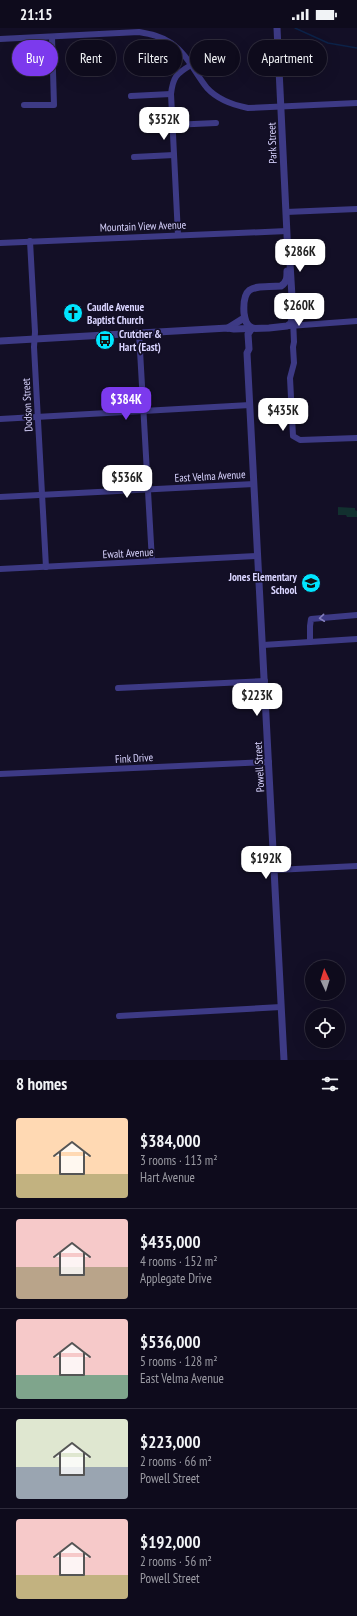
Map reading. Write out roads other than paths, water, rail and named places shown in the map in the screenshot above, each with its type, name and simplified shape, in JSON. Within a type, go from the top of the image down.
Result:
[{"type":"street","name":"Park Street","points":[[277,28],[288,257],[290,263],[292,294],[291,324]]},
{"type":"street","points":[[0,39],[139,32],[156,35],[170,43],[183,54],[190,64]]},
{"type":"street","points":[[24,105],[54,105],[52,37]]},
{"type":"street","points":[[178,235],[171,94],[173,81],[176,75],[190,66]]},
{"type":"street","points":[[199,76],[208,89],[220,99],[234,105],[248,108],[357,103]]},
{"type":"street","points":[[131,96],[171,94]]},
{"type":"street","points":[[172,125],[216,123]]},
{"type":"street","points":[[134,157],[174,155]]},
{"type":"street","points":[[286,212],[357,209]]},
{"type":"street","name":"Mountain View Avenue","points":[[0,242],[287,231]]},
{"type":"street","name":"Dodson Street","points":[[30,241],[41,494],[46,567]]},
{"type":"street","name":"Park Street","points":[[281,286],[285,284],[287,278],[286,264],[288,257]]},
{"type":"street","points":[[252,328],[248,325],[244,318],[244,295],[247,291],[252,289],[281,286],[289,290],[292,294]]},
{"type":"street","points":[[228,328],[244,318]]},
{"type":"street","name":"Powell Street","points":[[244,318],[245,349],[248,354]]},
{"type":"street","points":[[0,340],[228,328],[234,330],[313,321],[317,323],[357,321]]},
{"type":"street","points":[[291,324],[291,342],[293,347],[294,363],[290,378],[293,436],[300,440],[357,438]]},
{"type":"street","name":"Powell Street","points":[[252,328],[248,334],[250,405],[284,1060]]},
{"type":"street","points":[[139,333],[152,561]]},
{"type":"street","points":[[0,418],[250,405]]},
{"type":"street","name":"East Velma Avenue","points":[[0,497],[254,484]]},
{"type":"street","name":"Ewalt Avenue","points":[[0,569],[258,556]]},
{"type":"street","points":[[310,642],[311,619],[357,616]]},
{"type":"street","points":[[263,645],[357,639]]},
{"type":"street","points":[[118,688],[265,681]]},
{"type":"street","name":"Fink Drive","points":[[0,774],[269,762]]},
{"type":"street","points":[[275,870],[357,866]]},
{"type":"street","points":[[119,1016],[281,1007]]},
{"type":"waterway","points":[[295,28],[328,43],[357,48]]},
{"type":"place","name":"Caudle Avenue Baptist Church","points":[[73,313]]},
{"type":"place","name":"Crutcher & Hart (East)","points":[[105,340]]},
{"type":"place","name":"Jones Elementary School","points":[[311,583]]}]
